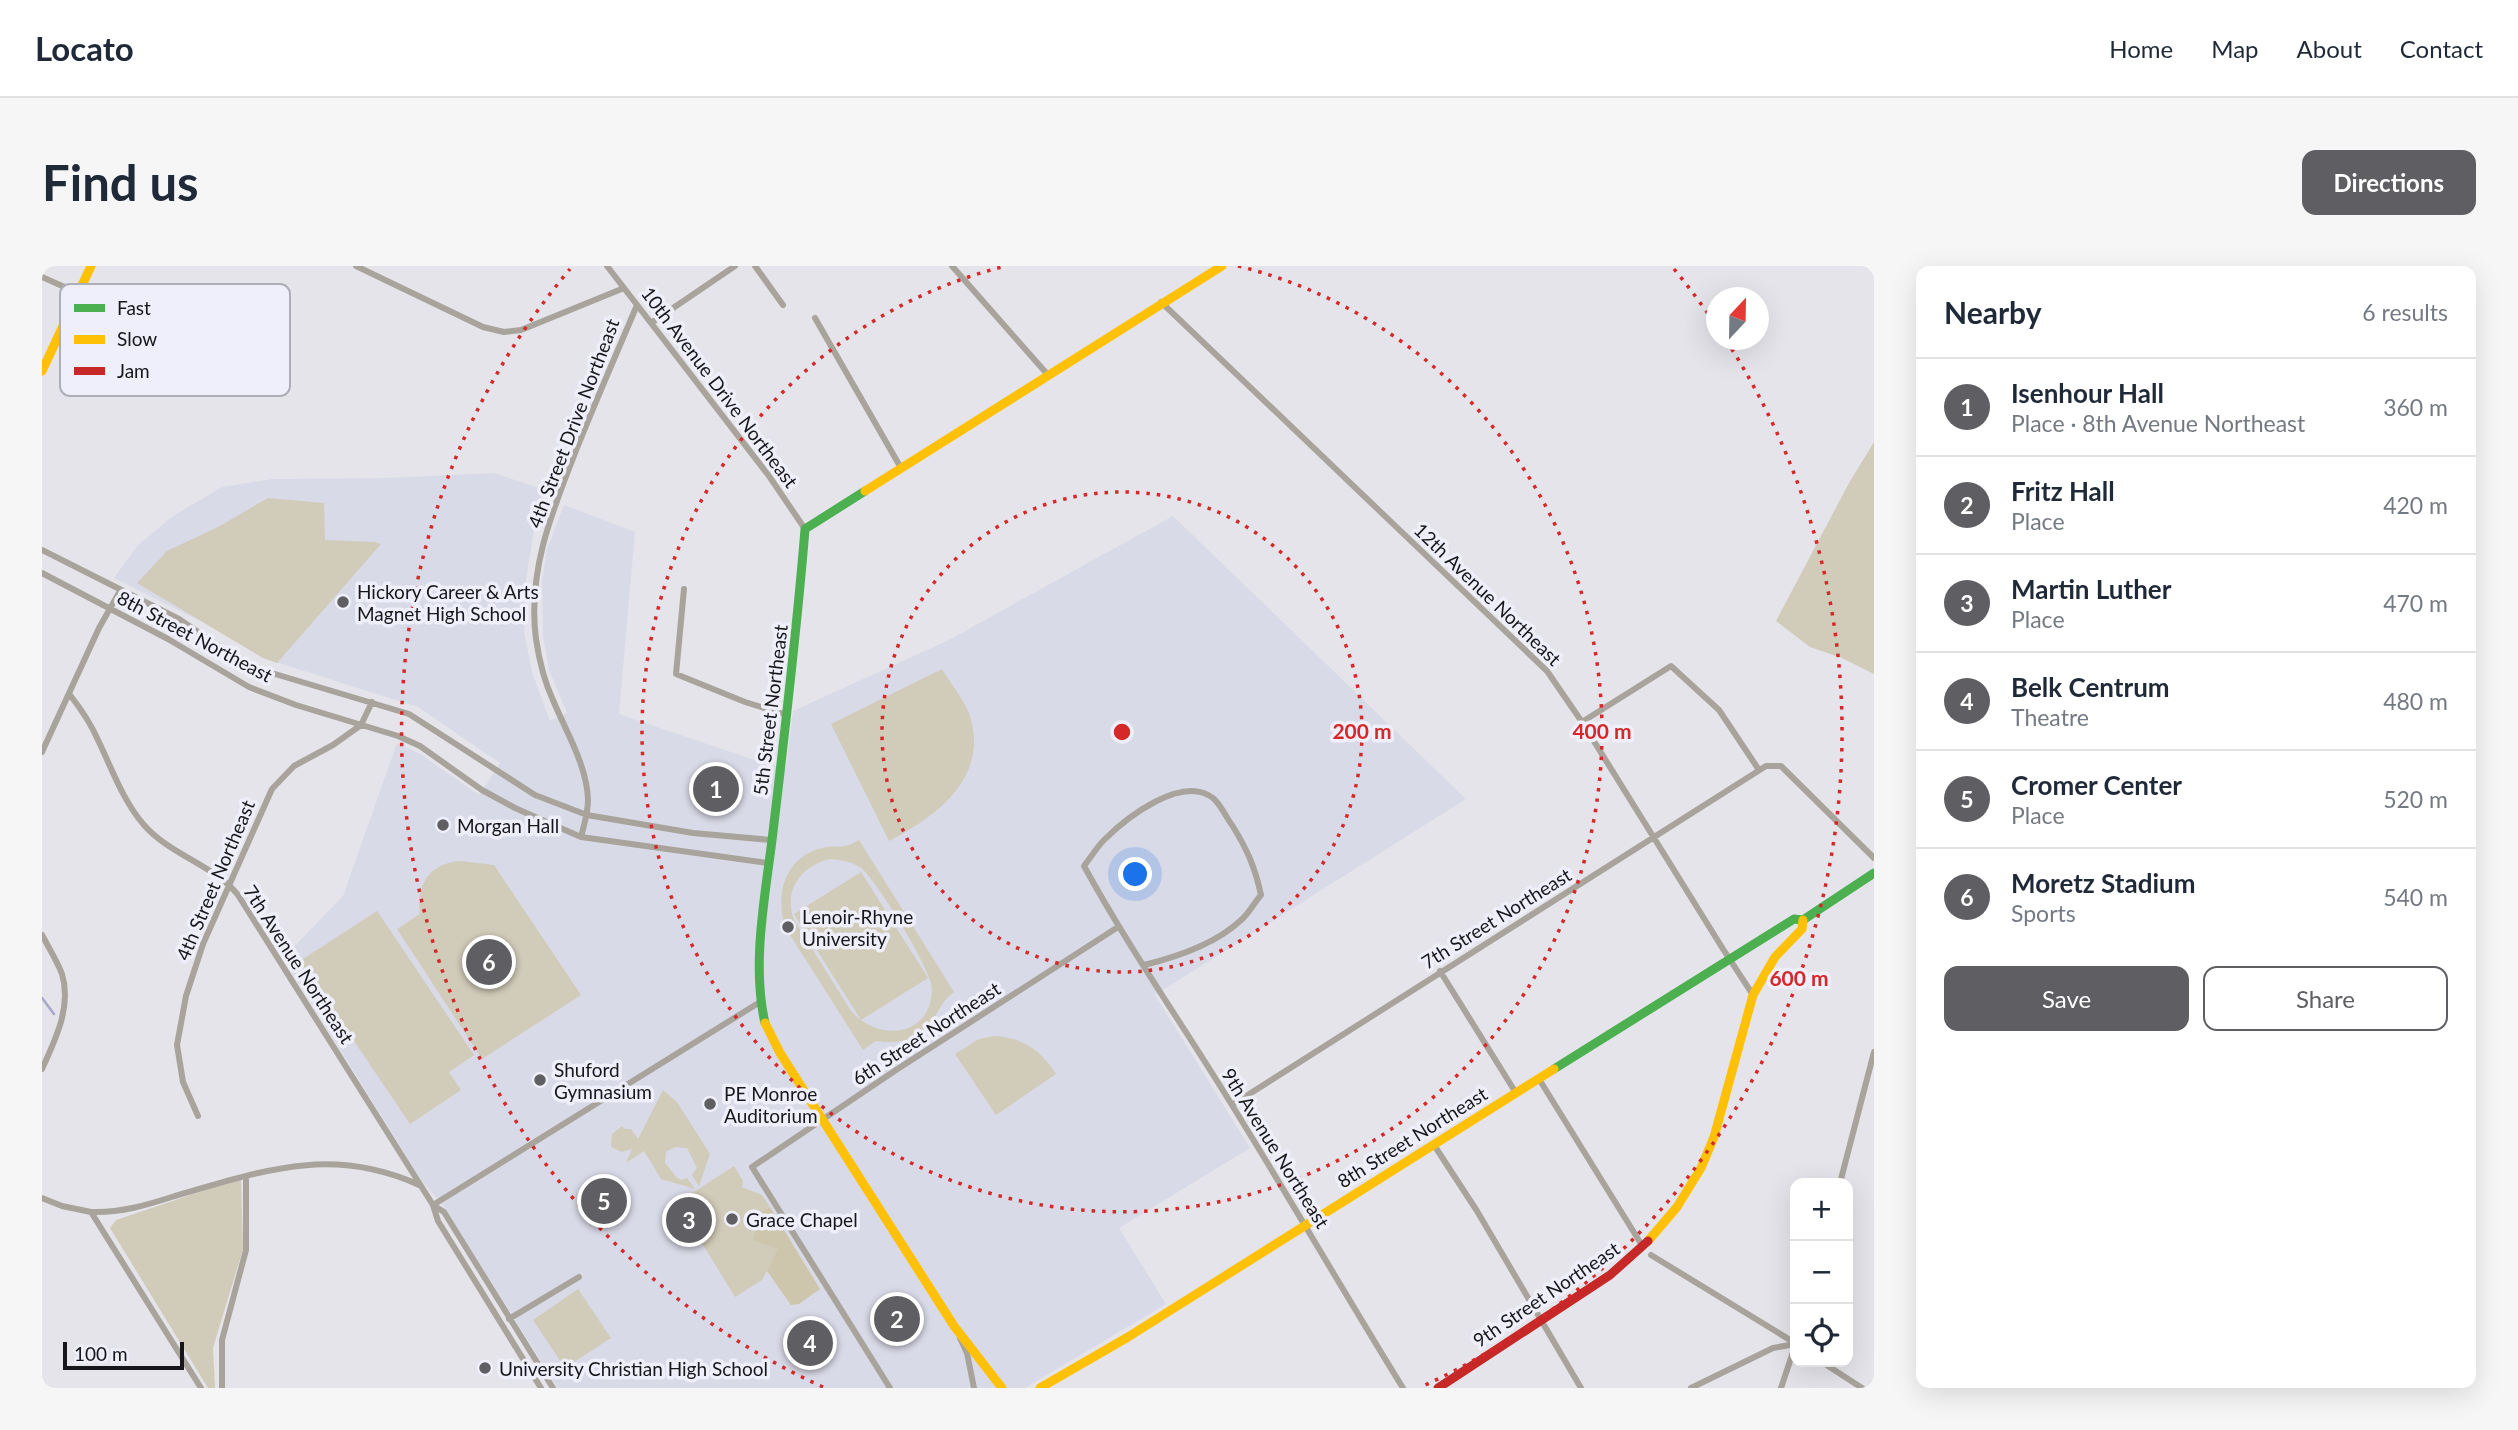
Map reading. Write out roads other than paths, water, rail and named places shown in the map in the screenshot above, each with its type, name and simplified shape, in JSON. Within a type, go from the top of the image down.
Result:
[{"type":"main road","points":[[82,284],[91,266]]},
{"type":"main road","points":[[805,529],[1222,266]]},
{"type":"main road","points":[[42,371],[60,332]]},
{"type":"main road","name":"5th Street Northeast","points":[[805,529],[787,715],[760,943],[760,1002],[765,1023],[780,1053],[822,1120],[954,1326],[1002,1388]]},
{"type":"main road","points":[[1803,920],[1874,873]]},
{"type":"main road","name":"8th Street Northeast","points":[[1040,1388],[1138,1331],[1794,919],[1803,920]]},
{"type":"main road","name":"9th Street Northeast","points":[[1438,1388],[1609,1275],[1643,1247],[1677,1208],[1706,1157],[1721,1116],[1753,995],[1775,957],[1802,929],[1803,920]]},
{"type":"street","points":[[356,266],[483,327],[504,332],[521,330],[624,288]]},
{"type":"street","name":"10th Avenue Drive Northeast","points":[[607,266],[769,476],[805,529]]},
{"type":"street","name":"4th Street Drive Northeast","points":[[650,323],[736,266]]},
{"type":"street","points":[[755,266],[783,305]]},
{"type":"street","points":[[952,266],[1048,375]]},
{"type":"street","points":[[42,277],[60,285]]},
{"type":"street","name":"12th Avenue Northeast","points":[[1161,302],[1537,662],[1557,685],[1753,995]]},
{"type":"street","name":"4th Street Drive Northeast","points":[[581,837],[588,801],[584,775],[551,698],[540,661],[535,628],[536,581],[541,550],[557,499],[637,305]]},
{"type":"street","points":[[815,318],[901,468]]},
{"type":"street","points":[[42,550],[179,619],[229,653],[265,671],[281,678],[409,714],[535,795],[587,815],[693,833],[771,840]]},
{"type":"street","name":"8th Street Northeast","points":[[42,573],[167,639],[249,687],[398,736],[420,746],[482,790],[541,821],[581,837],[768,863]]},
{"type":"street","points":[[684,589],[676,674],[745,702],[787,715]]},
{"type":"street","points":[[42,752],[120,591]]},
{"type":"street","points":[[1582,722],[1671,666],[1719,710],[1759,770]]},
{"type":"street","name":"7th Avenue Northeast","points":[[70,695],[91,727],[120,788],[144,825],[164,843],[229,886],[238,895],[420,1185],[433,1205],[444,1212],[553,1388]]},
{"type":"street","name":"4th Street Northeast","points":[[198,1116],[179,1070],[178,1032],[192,974],[207,934],[278,780],[294,766],[333,746],[361,726],[372,702]]},
{"type":"street","name":"7th Street Northeast","points":[[1232,1105],[1766,765],[1779,765],[1874,858]]},
{"type":"street","points":[[1118,928],[1084,866],[1104,839],[1167,794],[1196,791],[1213,798],[1255,866],[1261,895],[1242,921],[1217,937],[1169,959],[1144,965]]},
{"type":"street","name":"9th Avenue Northeast","points":[[1118,928],[1232,1105],[1403,1388]]},
{"type":"street","name":"6th Street Northeast","points":[[890,1388],[752,1167],[1118,928]]},
{"type":"street","points":[[42,935],[61,972],[66,995],[60,1026],[42,1069]]},
{"type":"street","points":[[1440,971],[1516,1093]]},
{"type":"street","points":[[433,1205],[760,1002]]},
{"type":"street","points":[[1841,1178],[1874,1052]]},
{"type":"street","points":[[1539,1079],[1643,1247]]},
{"type":"street","points":[[1434,1145],[1477,1211],[1581,1388]]},
{"type":"street","points":[[42,1198],[62,1206],[91,1212],[121,1212],[298,1165],[338,1164],[379,1170],[420,1185]]},
{"type":"street","points":[[222,1388],[222,1340],[246,1250],[246,1177]]},
{"type":"street","name":"7th Avenue Northeast","points":[[433,1205],[438,1221],[541,1388]]},
{"type":"street","points":[[91,1212],[201,1388]]},
{"type":"street","points":[[1651,1255],[1790,1341]]},
{"type":"street","points":[[501,1324],[579,1277]]},
{"type":"street","points":[[954,1326],[967,1353],[974,1388]]},
{"type":"street","points":[[1691,1388],[1773,1349],[1790,1345]]},
{"type":"street","points":[[1781,1388],[1790,1360]]},
{"type":"street","points":[[1830,1367],[1862,1388]]},
{"type":"waterway","points":[[42,998],[54,1014]]},
{"type":"place","name":"Hickory Career & Arts Magnet High School","points":[[343,602]]},
{"type":"place","name":"Isenhour Hall","points":[[716,789]]},
{"type":"place","name":"Morgan Hall","points":[[443,825]]},
{"type":"place","name":"Lenoir-Rhyne University","points":[[788,927]]},
{"type":"place","name":"Moretz Stadium","points":[[489,962]]},
{"type":"place","name":"Shuford Gymnasium","points":[[540,1080]]},
{"type":"place","name":"PE Monroe Auditorium","points":[[710,1104]]},
{"type":"place","name":"Cromer Center","points":[[604,1201]]},
{"type":"place","name":"Grace Chapel","points":[[732,1219]]},
{"type":"place","name":"Martin Luther","points":[[689,1220]]},
{"type":"place","name":"Fritz Hall","points":[[897,1319]]},
{"type":"place","name":"Belk Centrum","points":[[810,1343]]},
{"type":"place","name":"University Christian High School","points":[[485,1368]]}]
